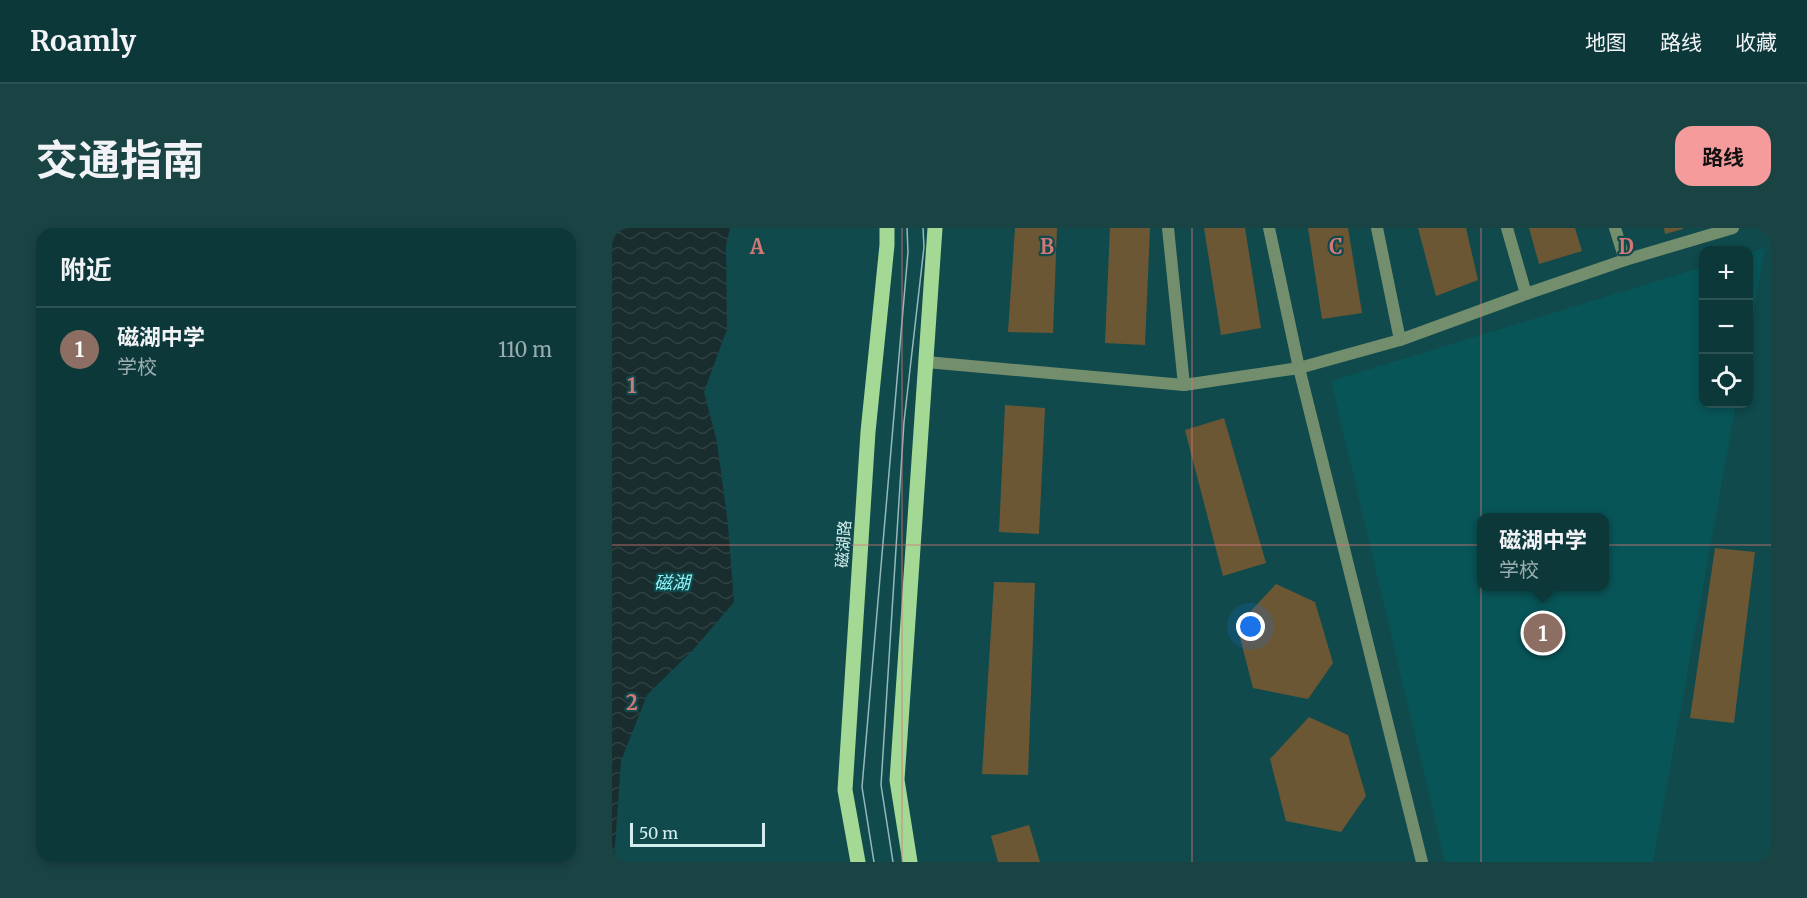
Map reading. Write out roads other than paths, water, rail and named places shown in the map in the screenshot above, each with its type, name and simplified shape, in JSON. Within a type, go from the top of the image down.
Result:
[{"type":"main road","name":"磁湖路","points":[[858,862],[845,790],[868,432],[887,228]]},
{"type":"main road","points":[[910,862],[897,780],[935,228]]},
{"type":"street","points":[[1168,228],[1184,385]]},
{"type":"street","points":[[1269,228],[1299,368],[1422,862]]},
{"type":"street","points":[[1377,228],[1401,340]]},
{"type":"street","points":[[1507,228],[1526,294]]},
{"type":"street","points":[[1616,228],[1625,260]]},
{"type":"street","points":[[926,362],[1184,385],[1299,368],[1401,340],[1625,260],[1733,228]]},
{"type":"water","name":"磁湖","points":[[612,228],[730,228],[726,245],[727,329],[704,392],[717,442],[728,525],[734,602],[693,650],[647,695],[621,761],[614,862],[612,862]]},
{"type":"tram line","points":[[874,862],[862,787],[908,252],[907,228]]},
{"type":"tram line","points":[[893,862],[881,785],[904,422],[924,247],[923,228]]},
{"type":"place","name":"磁湖中学","points":[[1543,633]]}]
